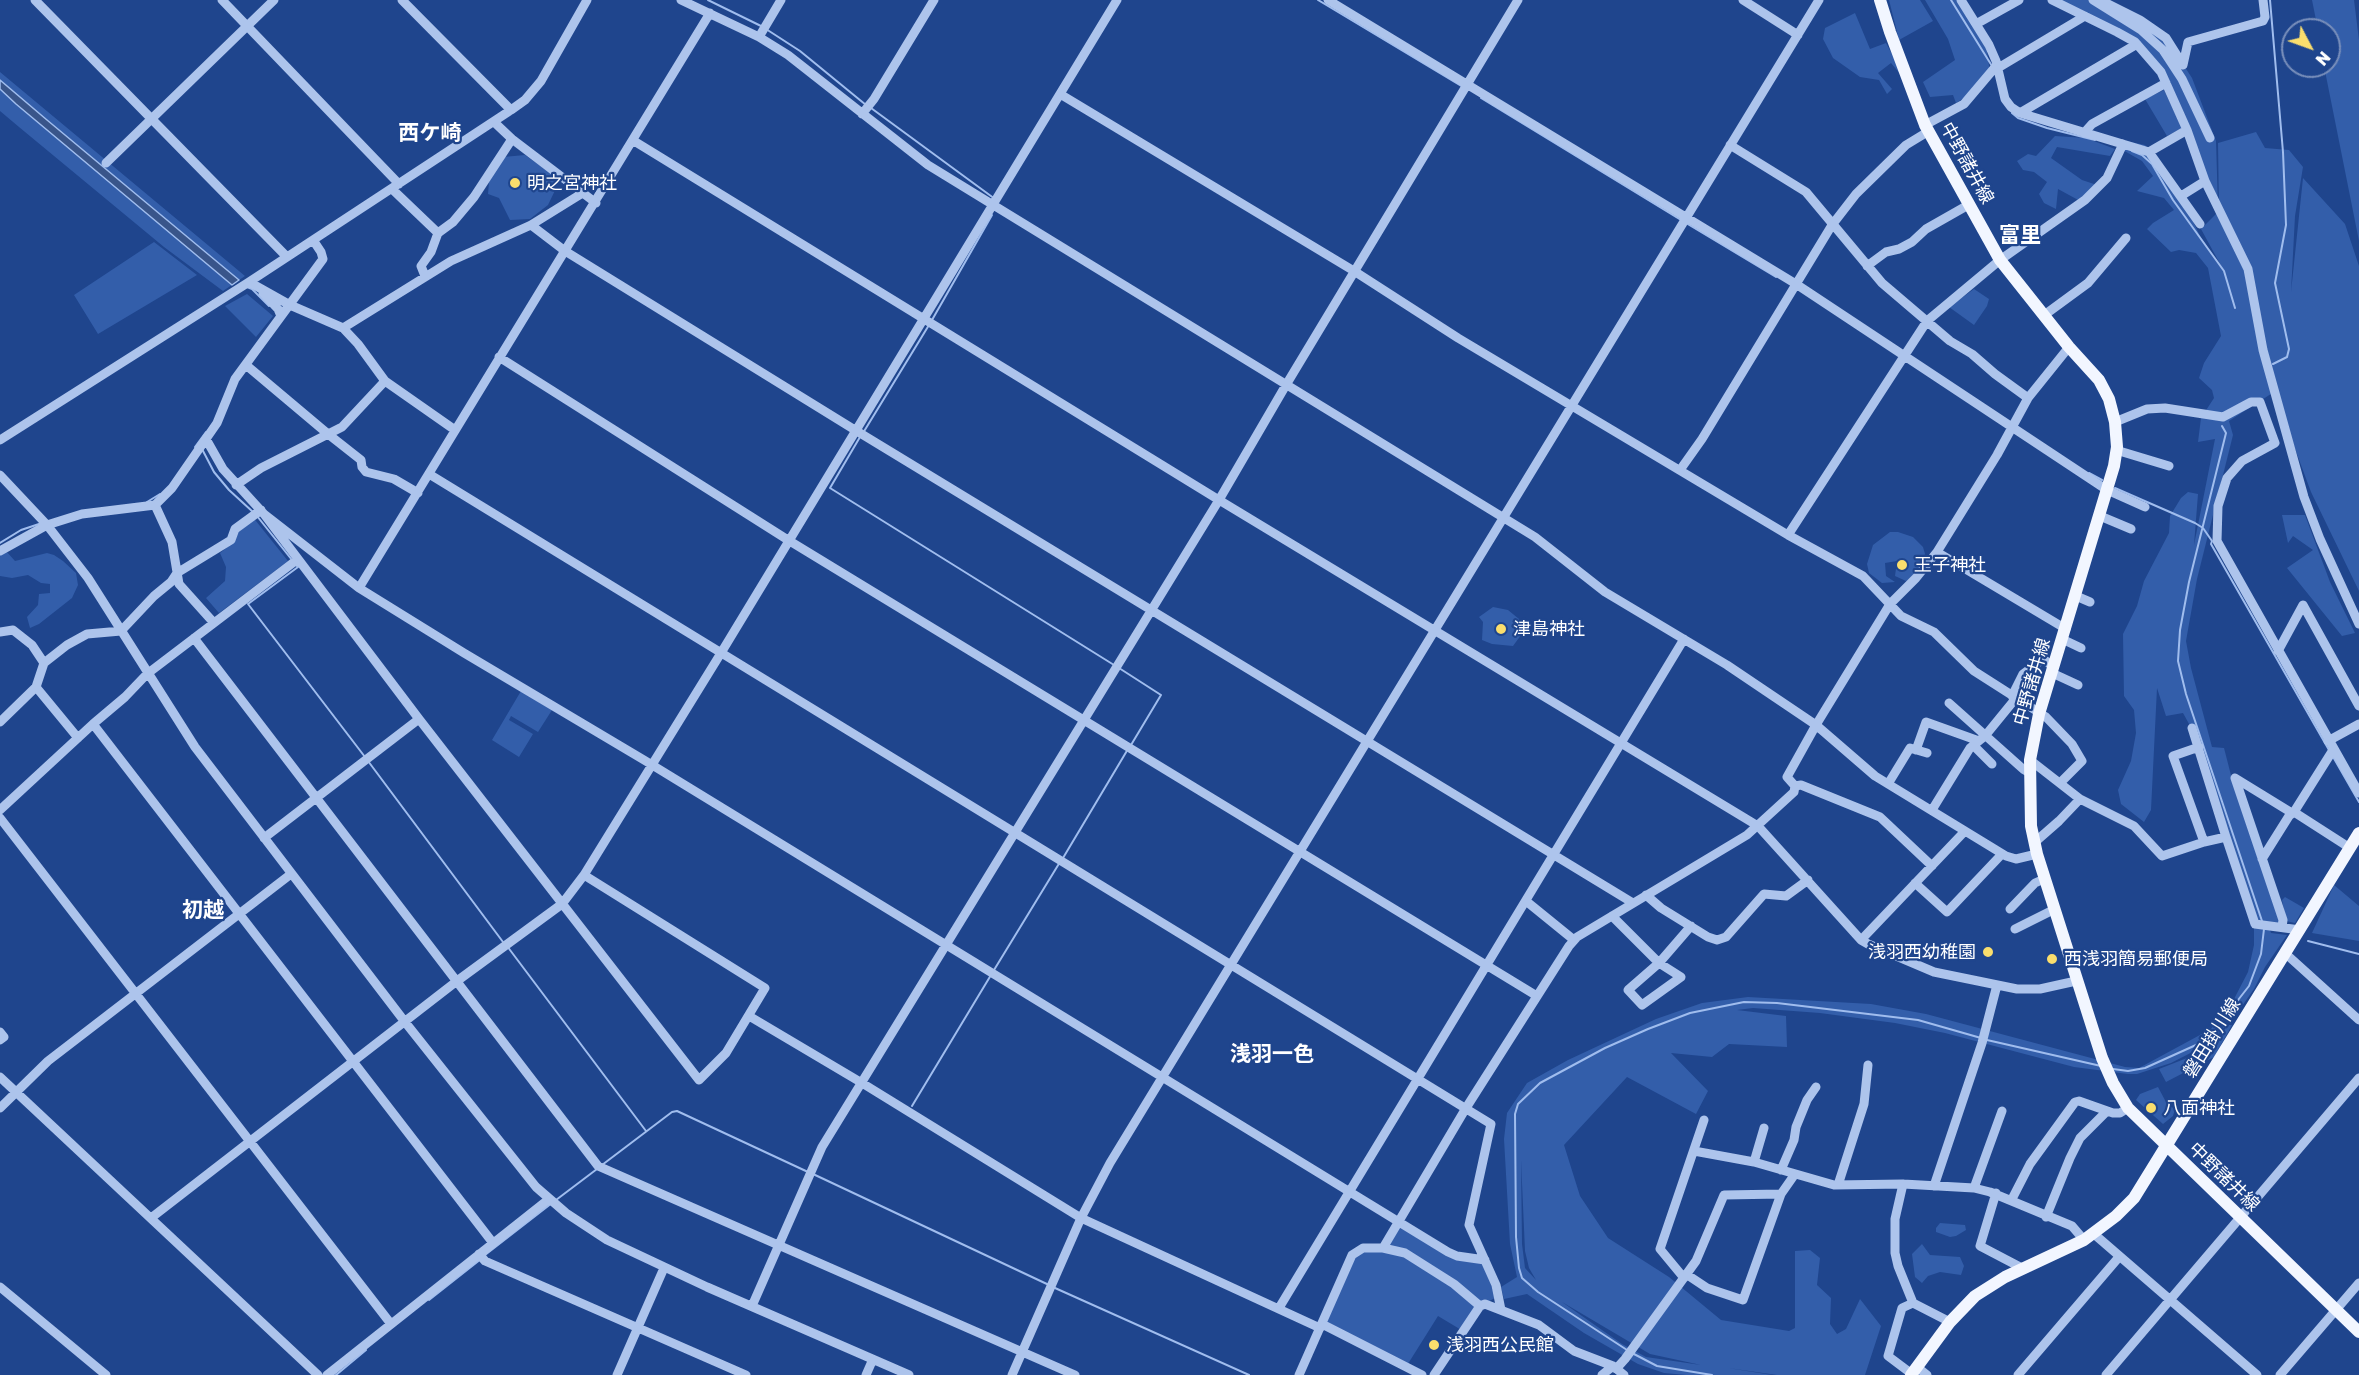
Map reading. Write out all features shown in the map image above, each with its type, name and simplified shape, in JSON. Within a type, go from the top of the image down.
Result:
[{"type":"main road","name":"中野諸井線","points":[[1880,0],[1927,128],[2000,260],[2043,316],[2098,380],[2109,399],[2115,422],[2116,450],[2107,490],[2039,714],[2030,766],[2031,826],[2036,848],[2102,1058],[2128,1108],[2359,1332]]},
{"type":"main road","name":"磐田掛川線","points":[[1917,1373],[1950,1322],[1985,1289],[2022,1268],[2089,1237],[2134,1198],[2359,833]]},
{"type":"street","points":[[35,0],[287,257]]},
{"type":"street","points":[[222,0],[438,233]]},
{"type":"street","points":[[106,163],[274,0]]},
{"type":"street","points":[[402,0],[512,110]]},
{"type":"street","points":[[0,441],[232,292],[252,283],[287,257],[512,110],[541,81],[587,0]]},
{"type":"street","points":[[681,0],[759,37],[788,55],[928,165],[1545,543],[1605,592],[1684,639],[1816,725],[1866,769],[2002,854],[2016,859],[2036,848],[2080,799]]},
{"type":"street","points":[[759,37],[781,0]]},
{"type":"street","points":[[862,114],[874,99],[934,0]]},
{"type":"street","points":[[152,1218],[458,981],[562,904],[584,875],[721,653],[1117,0]]},
{"type":"street","points":[[1328,0],[1796,284],[2107,490],[2145,507]]},
{"type":"street","points":[[752,1306],[822,1148],[1219,500],[1518,0]]},
{"type":"street","points":[[1743,0],[1798,35]]},
{"type":"street","points":[[1012,1375],[1081,1218],[1101,1179],[1434,628],[1504,518],[1819,0]]},
{"type":"street","points":[[1961,0],[1989,45],[1998,66],[2005,99],[2020,113],[2122,146],[2149,152],[2200,224]]},
{"type":"street","points":[[1976,24],[2019,0]]},
{"type":"street","points":[[2052,0],[2118,32],[2137,44],[2150,57],[2166,83],[2187,130],[2205,181],[2248,269],[2263,350],[2304,497],[2324,549],[2359,624]]},
{"type":"street","points":[[2093,0],[2141,30],[2163,50],[2182,79],[2210,138]]},
{"type":"street","points":[[2100,0],[2140,20],[2166,38],[2183,65],[2188,42],[2263,21],[2265,17],[2263,0]]},
{"type":"street","points":[[359,588],[499,357],[634,141],[710,13]]},
{"type":"street","points":[[1680,470],[1702,439],[1832,225],[1856,194],[1906,145],[1964,104],[1998,66],[2085,16]]},
{"type":"street","points":[[2020,113],[2137,44]]},
{"type":"street","points":[[2084,133],[2092,124],[2166,83]]},
{"type":"street","points":[[1060,94],[1354,271],[1458,338],[1573,404],[1788,535],[1863,576],[1901,616],[1934,632],[1974,671],[2046,717],[2072,744],[2082,761],[2060,783]]},
{"type":"street","points":[[494,122],[581,194],[596,203]]},
{"type":"street","points":[[2149,152],[2187,130]]},
{"type":"street","points":[[425,276],[421,266],[431,252],[438,233],[453,222],[474,196],[512,139]]},
{"type":"street","points":[[634,141],[1219,500],[1758,826],[1861,940],[1924,969],[2017,989],[2040,988],[2076,981]]},
{"type":"street","points":[[1730,145],[1806,192],[1882,283],[1950,341],[1972,354],[2028,398]]},
{"type":"street","points":[[1788,535],[1927,321],[2000,260],[2093,193],[2107,178],[2122,146]]},
{"type":"street","points":[[2181,196],[2205,181]]},
{"type":"street","points":[[343,328],[450,261],[531,225],[581,194]]},
{"type":"street","points":[[1867,266],[1886,252],[1899,249],[1912,242],[1926,229],[1970,204]]},
{"type":"street","points":[[531,225],[566,251],[855,430],[1633,903]]},
{"type":"street","points":[[2043,316],[2088,283],[2126,238]]},
{"type":"street","points":[[0,550],[47,525],[82,514],[155,505],[172,488],[218,423],[235,379],[323,259],[313,240]]},
{"type":"street","points":[[252,283],[290,305],[343,328],[358,344],[385,381],[455,430]]},
{"type":"street","points":[[252,283],[278,309],[281,316]]},
{"type":"street","points":[[1795,786],[1787,777],[1890,604],[1916,578],[1937,552],[2014,427],[2028,398],[2069,347]]},
{"type":"street","points":[[499,357],[788,540],[1486,967],[1538,996]]},
{"type":"street","points":[[246,365],[361,460],[366,472],[394,479],[418,493]]},
{"type":"street","points":[[236,485],[261,468],[342,427],[385,381]]},
{"type":"street","points":[[2115,422],[2147,409],[2165,408],[2223,417],[2251,402],[2260,402],[2275,443],[2242,460],[2227,478],[2218,506],[2217,541],[2359,794]]},
{"type":"street","points":[[206,439],[223,469],[262,512],[699,1080],[726,1053],[765,988],[584,875]]},
{"type":"street","points":[[2116,450],[2169,466]]},
{"type":"street","points":[[429,474],[1491,1124],[1470,1226],[1496,1285],[1501,1310]]},
{"type":"street","points":[[0,476],[47,525],[88,578],[195,747],[291,874],[522,1170],[549,1199],[599,1236],[664,1268],[909,1375]]},
{"type":"street","points":[[155,505],[172,542],[179,584],[214,622]]},
{"type":"street","points":[[0,722],[36,687],[44,663],[67,645],[87,634],[121,631],[177,573],[231,540],[235,529],[262,512]]},
{"type":"street","points":[[262,512],[359,588],[1457,1256],[1485,1260]]},
{"type":"street","points":[[2100,516],[2131,529]]},
{"type":"street","points":[[1937,552],[2064,634],[2081,648]]},
{"type":"street","points":[[0,810],[125,697],[147,674],[298,559]]},
{"type":"street","points":[[2076,596],[2090,602]]},
{"type":"street","points":[[2278,651],[2302,605],[2359,706]]},
{"type":"street","points":[[0,632],[12,630],[32,645],[44,663]]},
{"type":"street","points":[[194,638],[598,1166],[1075,1375]]},
{"type":"street","points":[[1279,1308],[1684,639]]},
{"type":"street","points":[[1932,810],[1964,756],[2014,697],[2023,674],[2043,659],[2053,670],[2079,685]]},
{"type":"street","points":[[36,687],[78,738]]},
{"type":"street","points":[[1949,703],[1979,741],[1992,764]]},
{"type":"street","points":[[264,838],[419,719]]},
{"type":"street","points":[[1916,750],[1926,722],[1979,741],[2023,769],[2030,766],[2060,783],[2080,799],[2134,826],[2162,856],[2226,837]]},
{"type":"street","points":[[93,724],[494,1243]]},
{"type":"street","points":[[2262,859],[2293,812],[2330,745],[2359,724]]},
{"type":"street","points":[[2192,728],[2255,924],[2300,930]]},
{"type":"street","points":[[2199,747],[2173,756],[2204,842]]},
{"type":"street","points":[[1888,784],[1910,748],[1927,753]]},
{"type":"street","points":[[2282,927],[2283,920],[2235,778],[2350,848]]},
{"type":"street","points":[[1795,786],[1801,785],[1880,817],[1932,866]]},
{"type":"street","points":[[1383,1248],[1466,1107],[1574,940],[1758,826],[1794,792],[1795,786]]},
{"type":"street","points":[[0,818],[392,1324]]},
{"type":"street","points":[[1861,940],[1965,831]]},
{"type":"street","points":[[1915,884],[1947,912],[2002,854]]},
{"type":"street","points":[[0,1108],[48,1061],[291,874]]},
{"type":"street","points":[[2010,909],[2035,883],[2044,879]]},
{"type":"street","points":[[1646,896],[1717,940],[1726,937],[1764,894],[1786,896],[1808,880]]},
{"type":"street","points":[[1526,901],[1574,940]]},
{"type":"street","points":[[2015,929],[2054,910]]},
{"type":"street","points":[[1612,916],[1659,963],[1681,977],[1642,1005],[1628,990],[1659,963],[1691,926]]},
{"type":"street","points":[[2286,954],[2359,1020]]},
{"type":"street","points":[[1934,1186],[1982,1043],[1997,985]]},
{"type":"street","points":[[749,1016],[1081,1218],[1321,1326],[1422,1375]]},
{"type":"street","points":[[0,1032],[4,1037],[0,1040]]},
{"type":"street","points":[[1838,1185],[1864,1104],[1868,1065]]},
{"type":"street","points":[[0,1077],[318,1375]]},
{"type":"street","points":[[2106,1375],[2359,1078]]},
{"type":"street","points":[[1781,1170],[1807,1100],[1816,1087]]},
{"type":"street","points":[[2012,1199],[2030,1164],[2075,1102],[2079,1101],[2120,1113],[2128,1108]]},
{"type":"street","points":[[1974,1188],[2002,1111]]},
{"type":"street","points":[[2046,1217],[2080,1138],[2107,1111]]},
{"type":"street","points":[[1704,1120],[1660,1249],[1685,1276],[1707,1288],[1743,1300],[1781,1194],[1795,1174]]},
{"type":"street","points":[[1754,1162],[1764,1128]]},
{"type":"street","points":[[1694,1151],[1754,1162],[1838,1185],[1903,1184],[1974,1188],[2012,1199],[2046,1217],[2072,1226],[2119,1257],[2257,1375]]},
{"type":"street","points":[[1903,1184],[1895,1219],[1894,1253],[1913,1303],[1950,1322]]},
{"type":"street","points":[[1996,1193],[1980,1246],[2022,1268]]},
{"type":"street","points":[[1602,1375],[1617,1370],[1685,1276],[1709,1234],[1724,1195],[1781,1194]]},
{"type":"street","points":[[327,1375],[549,1199]]},
{"type":"street","points":[[1299,1375],[1352,1256],[1363,1248],[1383,1248],[1405,1253],[1454,1284],[1480,1306]]},
{"type":"street","points":[[479,1254],[484,1262],[746,1375]]},
{"type":"street","points":[[2018,1375],[2119,1257]]},
{"type":"street","points":[[617,1375],[664,1268]]},
{"type":"street","points":[[2280,1375],[2359,1283]]},
{"type":"street","points":[[0,1287],[106,1375]]},
{"type":"street","points":[[1913,1303],[1902,1308],[1888,1356],[1917,1373]]},
{"type":"street","points":[[1434,1375],[1480,1306],[1485,1304],[1539,1325],[1574,1351],[1617,1370]]},
{"type":"street","points":[[866,1375],[873,1359]]},
{"type":"shaded area","points":[[1889,0],[1920,0],[1933,21],[1899,40]]},
{"type":"shaded area","points":[[1925,0],[1957,0],[1986,44],[1990,73],[1956,103],[1953,95],[1930,97],[1923,82],[1955,60],[1948,39]]},
{"type":"shaded area","points":[[2052,0],[2110,0],[2166,38],[2192,78],[2216,141],[2218,207],[2151,59],[2117,32]]},
{"type":"shaded area","points":[[2312,0],[2354,0],[2359,40],[2359,241],[2326,78],[2341,78],[2341,18],[2316,18]]},
{"type":"shaded area","points":[[1855,13],[1870,49],[1886,43],[1901,71],[1901,75],[1891,63],[1878,73],[1892,89],[1887,94],[1879,80],[1860,77],[1833,58],[1823,39],[1825,28]]},
{"type":"shaded area","points":[[0,72],[245,276],[223,291],[164,247],[19,127],[0,111]]},
{"type":"shaded area","points":[[0,80],[239,280],[232,285],[16,104],[0,89]]},
{"type":"shaded area","points":[[2164,90],[2182,128],[2167,136],[2145,99]]},
{"type":"shaded area","points":[[2256,132],[2265,148],[2289,150],[2303,167],[2295,216],[2291,292],[2303,178],[2345,224],[2359,266],[2359,591],[2311,492],[2274,392],[2229,421],[2233,435],[2197,579],[2186,641],[2212,747],[2224,748],[2233,783],[2282,923],[2268,924],[2271,933],[2287,935],[2265,967],[2254,989],[2235,1016],[2214,1039],[2229,1025],[2232,1025],[2214,1057],[2166,1082],[2159,1069],[2187,1058],[2208,1047],[2212,1042],[2171,1063],[2137,1074],[2128,1074],[2074,1067],[1945,1033],[1895,1023],[1820,1013],[1753,1008],[1737,1010],[1786,1016],[1787,1047],[1729,1044],[1712,1057],[1671,1053],[1708,1091],[1696,1114],[1627,1077],[1564,1145],[1580,1196],[1608,1238],[1669,1277],[1721,1320],[1789,1331],[1795,1328],[1795,1251],[1810,1250],[1820,1258],[1817,1285],[1831,1298],[1830,1324],[1837,1334],[1846,1329],[1860,1299],[1881,1326],[1865,1375],[1777,1375],[1728,1368],[1772,1375],[1664,1373],[1638,1364],[1584,1333],[1527,1294],[1504,1299],[1501,1287],[1517,1277],[1510,1244],[1504,1139],[1507,1113],[1527,1083],[1568,1060],[1656,1019],[1702,1003],[1748,997],[1871,1004],[1926,1014],[2125,1067],[2139,1068],[2211,1029],[2233,1001],[2248,972],[2254,945],[2254,920],[2194,733],[2183,713],[2166,716],[2157,688],[2151,810],[2144,822],[2121,804],[2118,790],[2131,761],[2136,733],[2134,710],[2124,696],[2123,634],[2137,606],[2144,581],[2169,533],[2170,516],[2181,498],[2188,492],[2198,494],[2194,545],[2215,439],[2198,442],[2201,418],[2214,398],[2212,390],[2199,378],[2204,363],[2221,336],[2208,268],[2196,253],[2179,250],[2171,252],[2147,229],[2174,210],[2164,198],[2137,191],[2153,176],[2142,161],[2121,149],[2126,141],[2145,145],[2181,196],[2200,236],[2225,273],[2201,229],[2219,211],[2218,143]],"holes":[[[1521,1160],[1525,1251],[1529,1268],[1536,1280],[1525,1268],[1522,1244]],[[1562,1302],[1650,1354],[1701,1365],[1646,1357],[1622,1344]]]},
{"type":"shaded area","points":[[2055,136],[2086,138],[2115,149],[2110,156],[2057,147],[2051,158],[2082,180],[2097,185],[2080,201],[2058,189],[2056,209],[2044,203],[2039,194],[2047,182],[2034,172],[2023,170],[2017,161],[2028,154],[2036,156]]},
{"type":"shaded area","points":[[525,155],[560,180],[548,205],[530,219],[510,220],[499,198],[488,194],[489,182],[503,157]]},
{"type":"shaded area","points":[[154,242],[197,275],[98,334],[74,295]]},
{"type":"shaded area","points":[[1974,289],[1989,299],[1974,325],[1949,307]]},
{"type":"shaded area","points":[[247,294],[273,316],[256,337],[225,306]]},
{"type":"shaded area","points":[[2282,515],[2305,515],[2330,582],[2355,633],[2342,636],[2287,568],[2313,550],[2293,536],[2288,543]]},
{"type":"shaded area","points":[[252,516],[288,561],[219,613],[206,598],[225,581],[226,567],[220,553],[234,542],[238,531]]},
{"type":"shaded area","points":[[1890,532],[1913,537],[1923,547],[1925,554],[1920,573],[1906,581],[1895,576],[1897,561],[1885,563],[1886,576],[1895,582],[1882,583],[1869,573],[1867,564],[1873,545]]},
{"type":"shaded area","points":[[6,551],[15,561],[47,553],[63,561],[76,573],[78,585],[72,598],[39,624],[30,628],[27,617],[38,605],[39,594],[50,593],[50,584],[41,583],[28,575],[12,578],[0,576],[0,555]]},
{"type":"shaded area","points":[[1493,607],[1508,610],[1519,619],[1524,631],[1513,646],[1492,644],[1482,640],[1483,622],[1479,617]]},
{"type":"shaded area","points":[[521,691],[552,710],[538,732],[511,716],[509,720],[533,734],[519,757],[492,740]]},
{"type":"shaded area","points":[[2334,885],[2359,906],[2359,941],[2312,933]]},
{"type":"shaded area","points":[[2285,897],[2304,908],[2295,923],[2286,921],[2282,900]]},
{"type":"shaded area","points":[[2158,1087],[2167,1104],[2175,1109],[2173,1116],[2163,1124],[2136,1100],[2140,1094]]},
{"type":"shaded area","points":[[1398,1223],[1457,1256],[1485,1260],[1495,1298],[1480,1306],[1463,1331],[1438,1316],[1406,1367],[1324,1325],[1357,1252],[1383,1248]]},
{"type":"shaded area","points":[[1940,1223],[1965,1225],[1966,1230],[1950,1237],[1936,1232]]},
{"type":"shaded area","points":[[1922,1244],[1930,1255],[1960,1257],[1964,1266],[1961,1275],[1940,1272],[1928,1276],[1922,1283],[1915,1277],[1912,1254]]},
{"type":"waterway","points":[[708,0],[761,26]]},
{"type":"waterway","points":[[1318,0],[1463,87]]},
{"type":"waterway","points":[[1951,0],[1992,66]]},
{"type":"waterway","points":[[2270,0],[2283,152],[2286,225],[2275,283],[2289,349],[2287,357],[2273,364]]},
{"type":"waterway","points":[[766,29],[800,51],[866,105]]},
{"type":"waterway","points":[[1481,98],[1681,220]]},
{"type":"waterway","points":[[871,108],[995,199]]},
{"type":"waterway","points":[[2012,113],[2018,118],[2047,128],[2095,140]]},
{"type":"waterway","points":[[2132,151],[2142,155],[2152,164],[2173,200],[2224,271],[2235,308]]},
{"type":"waterway","points":[[932,320],[992,215]]},
{"type":"waterway","points":[[1686,223],[1776,277]]},
{"type":"waterway","points":[[247,287],[269,306]]},
{"type":"waterway","points":[[863,433],[929,325]]},
{"type":"waterway","points":[[2222,426],[2226,433],[2189,582],[2180,630],[2178,661],[2186,694],[2262,921]]},
{"type":"waterway","points":[[195,447],[206,432]]},
{"type":"waterway","points":[[860,437],[830,488],[1114,665]]},
{"type":"waterway","points":[[202,449],[214,472],[229,490],[253,512]]},
{"type":"waterway","points":[[2089,473],[2102,480]]},
{"type":"waterway","points":[[2115,488],[2203,528],[2329,750]]},
{"type":"waterway","points":[[147,502],[160,494]]},
{"type":"waterway","points":[[257,516],[292,560]]},
{"type":"waterway","points":[[0,543],[21,530],[42,523]]},
{"type":"waterway","points":[[296,565],[298,567],[248,604],[365,757]]},
{"type":"waterway","points":[[1119,668],[1161,695],[1131,745]]},
{"type":"waterway","points":[[1063,858],[1128,749]]},
{"type":"waterway","points":[[2332,755],[2359,802]]},
{"type":"waterway","points":[[368,761],[503,942]]},
{"type":"waterway","points":[[994,970],[1060,862]]},
{"type":"waterway","points":[[2113,1069],[2128,1071],[2145,1068],[2196,1045],[2213,1032],[2249,986],[2261,954],[2264,929]]},
{"type":"waterway","points":[[2308,941],[2359,954]]},
{"type":"waterway","points":[[507,946],[646,1131]]},
{"type":"waterway","points":[[912,1106],[991,975]]},
{"type":"waterway","points":[[1627,1350],[1538,1292],[1522,1278],[1516,1237],[1515,1114],[1518,1104],[1540,1083],[1605,1048],[1648,1029],[1690,1013],[1744,1002],[1777,1003],[1918,1020],[1981,1038]]},
{"type":"waterway","points":[[1987,1040],[2101,1066]]},
{"type":"waterway","points":[[602,1165],[672,1112],[677,1111],[808,1172]]},
{"type":"waterway","points":[[556,1200],[597,1169]]},
{"type":"waterway","points":[[813,1174],[1049,1285]]},
{"type":"waterway","points":[[485,1255],[552,1203]]},
{"type":"waterway","points":[[429,1300],[481,1259]]},
{"type":"waterway","points":[[1055,1288],[1249,1375]]},
{"type":"waterway","points":[[336,1375],[366,1350]]},
{"type":"waterway","points":[[1632,1353],[1657,1366],[1712,1375]]},
{"type":"place","name":"明之宮神社","points":[[515,183]]},
{"type":"place","name":"王子神社","points":[[1902,565]]},
{"type":"place","name":"津島神社","points":[[1501,629]]},
{"type":"place","name":"浅羽西幼稚園","points":[[1988,952]]},
{"type":"place","name":"西浅羽簡易郵便局","points":[[2052,959]]},
{"type":"place","name":"八面神社","points":[[2151,1108]]},
{"type":"place","name":"浅羽西公民館","points":[[1434,1345]]},
{"type":"district","name":"西ケ崎","points":[[430,133]]},
{"type":"district","name":"富里","points":[[2020,235]]},
{"type":"district","name":"初越","points":[[203,910]]},
{"type":"district","name":"浅羽一色","points":[[1272,1054]]}]
